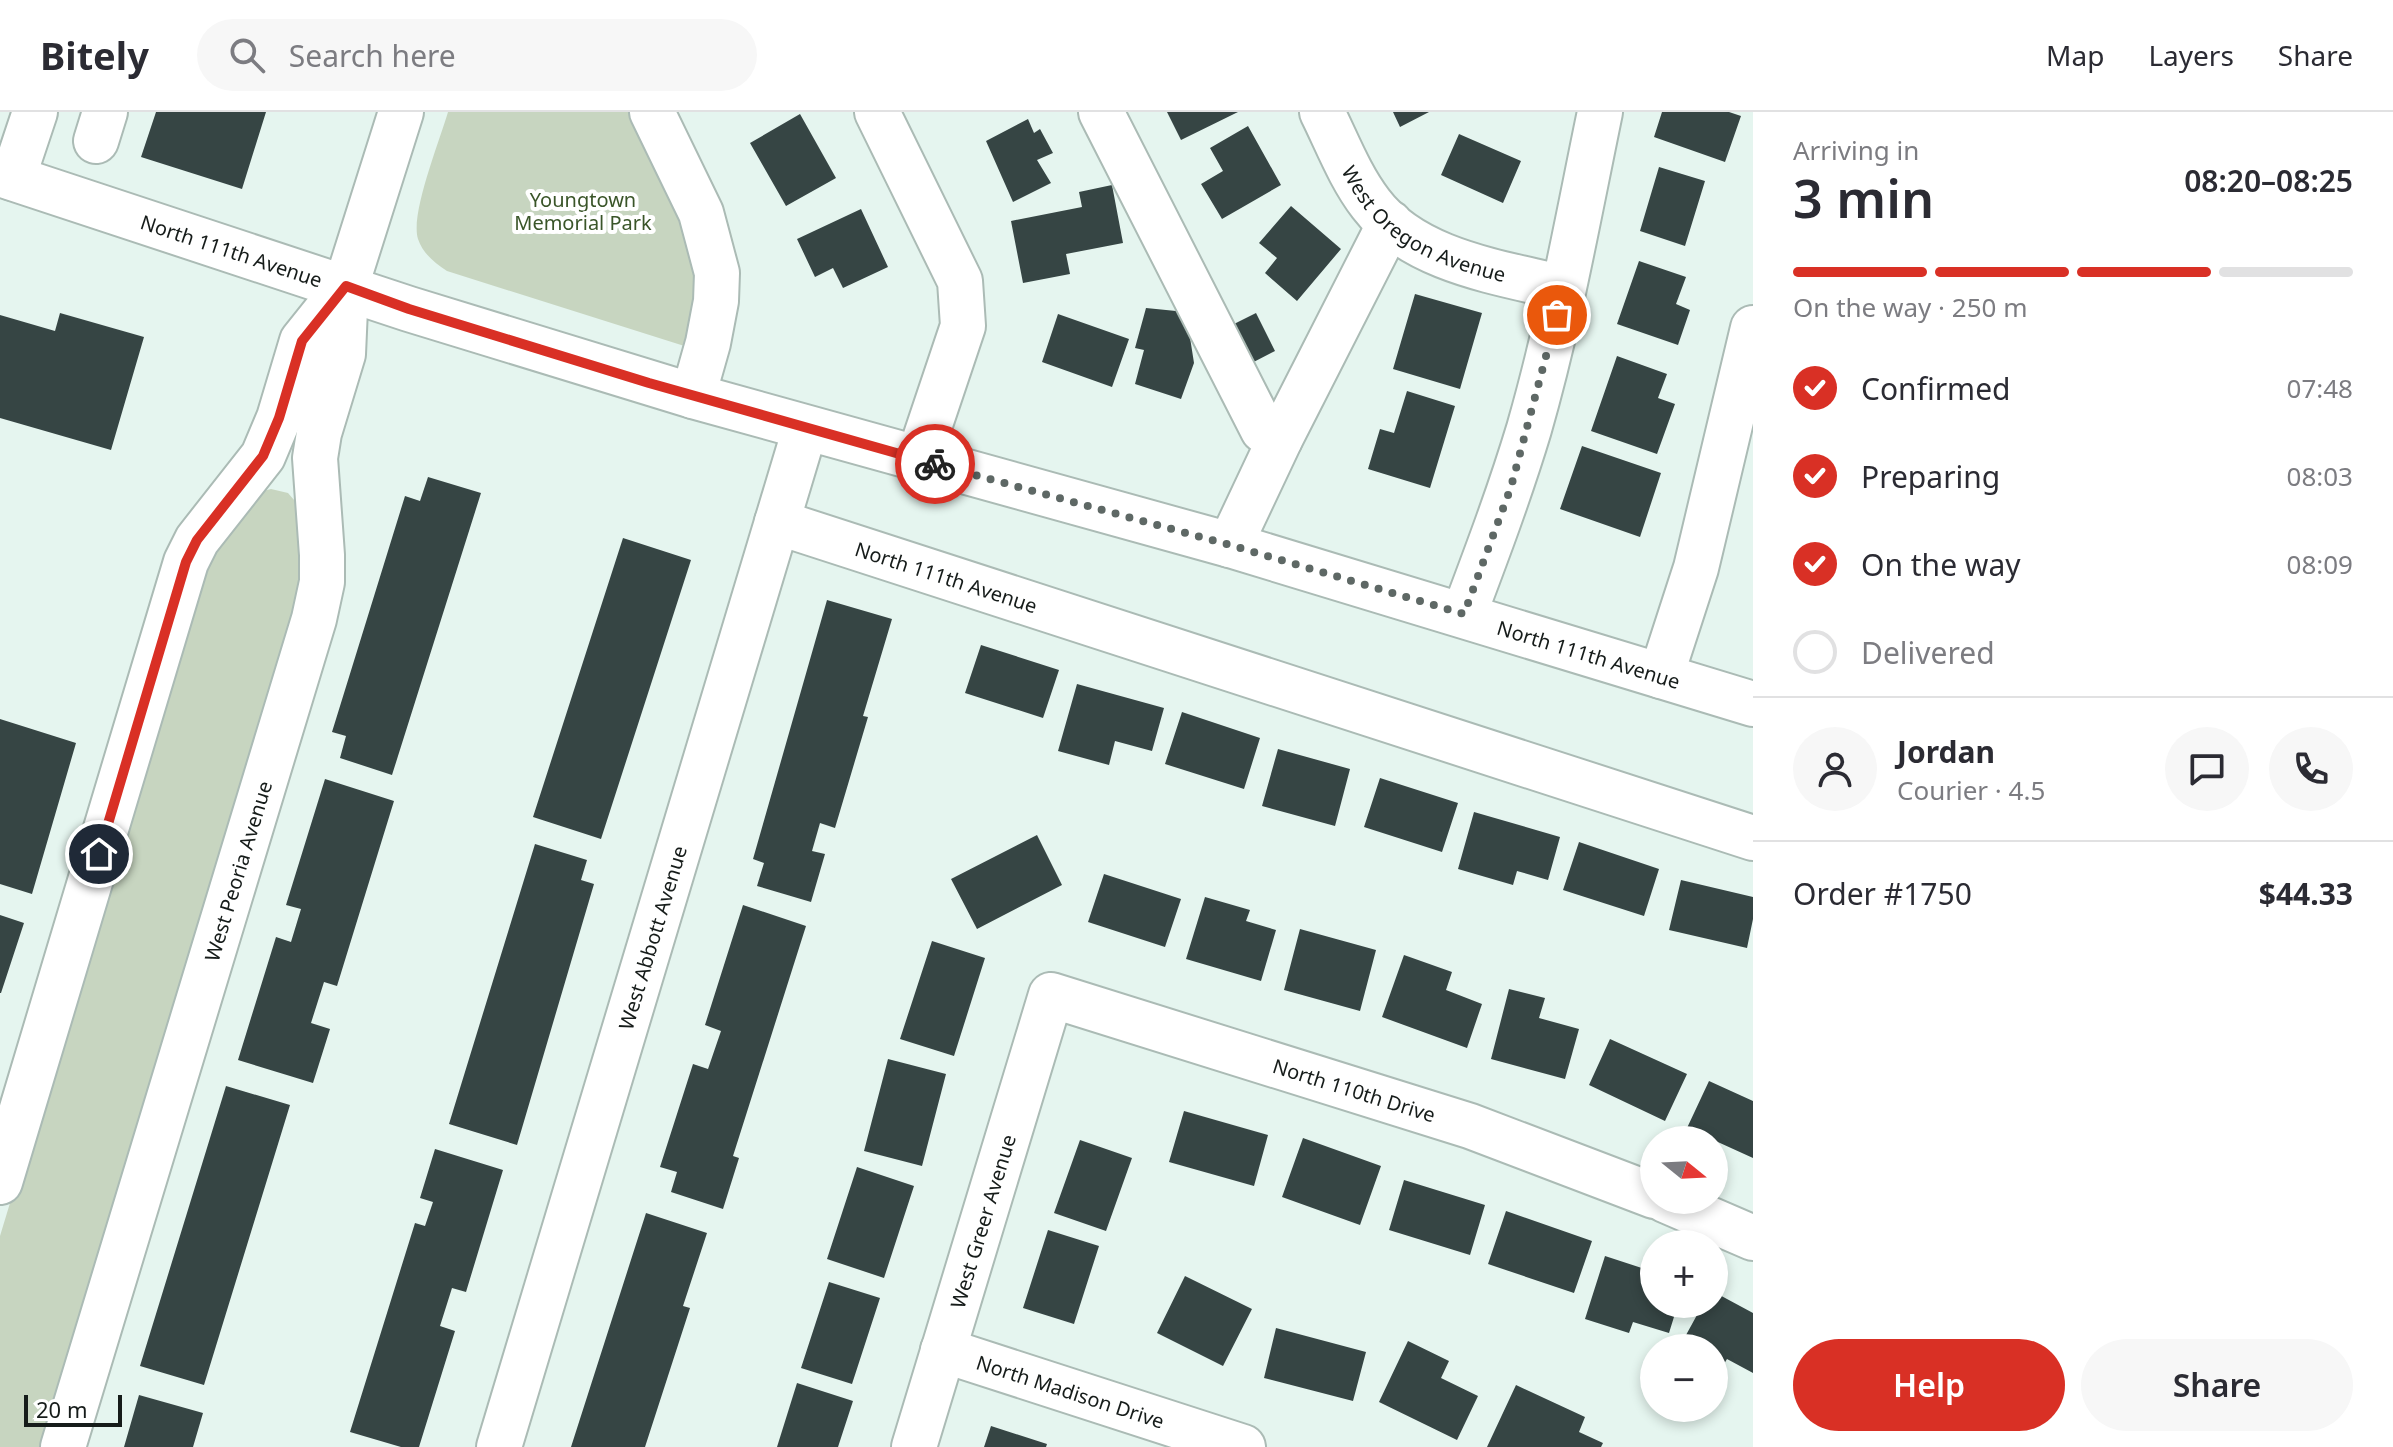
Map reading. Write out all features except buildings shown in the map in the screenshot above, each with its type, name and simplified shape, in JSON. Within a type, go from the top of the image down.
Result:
[{"type":"street","points":[[7,176],[35,112]]},
{"type":"street","name":"West Peoria Avenue","points":[[63,1447],[314,619],[322,582],[315,458],[319,433],[343,354],[346,286],[401,112]]},
{"type":"street","points":[[652,112],[701,213],[717,273],[716,301],[708,343],[693,396]]},
{"type":"street","points":[[877,112],[960,281],[963,326],[918,460]]},
{"type":"street","points":[[1101,112],[1263,430],[1280,439]]},
{"type":"street","name":"West Oregon Avenue","points":[[1322,112],[1371,204],[1390,223],[1438,253],[1563,288]]},
{"type":"street","points":[[1464,614],[1515,475],[1563,288],[1600,112]]},
{"type":"street","name":"North 111th Avenue","points":[[7,176],[423,313],[693,396],[1230,545],[1753,704]]},
{"type":"street","points":[[1230,545],[1390,223]]},
{"type":"street","name":"West Peoria Avenue","points":[[0,1182],[186,562],[197,540],[263,456],[279,418],[302,341],[346,286]]},
{"type":"street","points":[[1661,676],[1696,568],[1753,328]]},
{"type":"street","name":"West Abbott Avenue","points":[[499,1447],[805,429]]},
{"type":"street","name":"North 111th Avenue","points":[[777,522],[1753,838]]},
{"type":"street","name":"North 110th Drive","points":[[1051,995],[1470,1126],[1640,1191]]},
{"type":"street","name":"West Greer Avenue","points":[[914,1447],[1051,995]]},
{"type":"street","points":[[1697,1214],[1753,1238]]},
{"type":"street","name":"North Madison Drive","points":[[943,1350],[1243,1447]]},
{"type":"green space","name":"Youngtown Memorial Park","points":[[448,112],[645,112],[696,215],[697,350],[447,271],[430,258],[418,239],[418,213]]},
{"type":"green space","points":[[271,489],[288,493],[301,508],[305,584],[43,1447],[0,1447],[0,1236],[207,554],[263,491]]},
{"type":"way so far","points":[[935,464],[1230,545],[1464,614],[1511,487],[1557,315]]},
{"type":"route","points":[[99,854],[186,562],[197,540],[263,456],[279,418],[302,341],[346,286],[409,309],[649,383],[935,464]]}]
